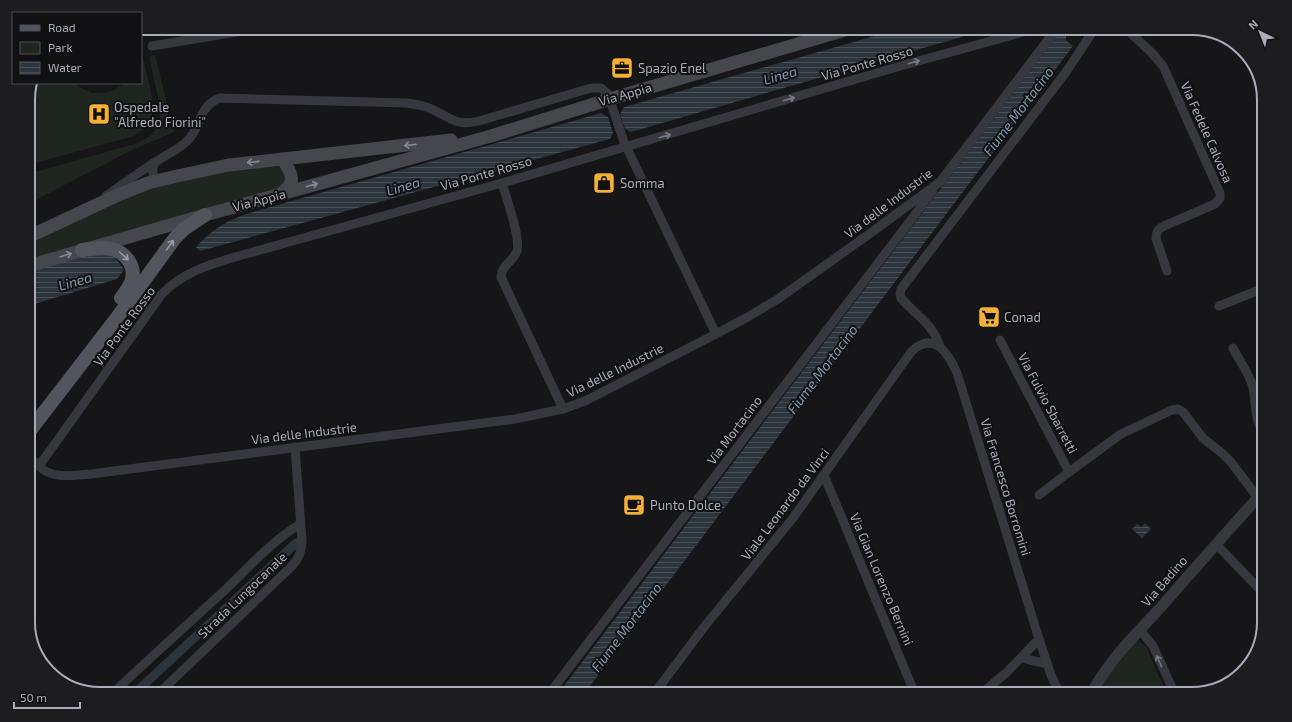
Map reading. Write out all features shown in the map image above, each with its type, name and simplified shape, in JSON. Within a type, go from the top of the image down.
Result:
[{"type":"main road","name":"Via Appia","points":[[35,263],[491,136],[829,35]]},
{"type":"main road","name":"Via Appia","points":[[35,234],[94,205],[134,188],[158,180],[212,168],[491,136]]},
{"type":"main road","points":[[280,194],[288,189],[292,178],[290,171],[282,159]]},
{"type":"main road","points":[[35,424],[108,330],[178,235],[205,215]]},
{"type":"main road","points":[[35,411],[58,384],[115,307],[129,285],[133,274],[132,266],[124,254],[113,249],[105,248],[82,250]]},
{"type":"street","points":[[152,46],[218,35]]},
{"type":"street","name":"Via Ponte Rosso","points":[[39,466],[166,290],[184,277],[206,266],[502,183],[626,144],[1013,35]]},
{"type":"street","name":"Via delle Industrie","points":[[39,466],[44,471],[51,474],[84,474],[515,419],[563,409],[595,396],[758,311],[785,294],[940,182],[1052,35]]},
{"type":"street","name":"Via Francesco Borromini","points":[[1056,687],[1042,649],[952,362],[940,347],[934,332],[929,325],[901,298],[900,294],[901,289],[1066,72],[1090,35]]},
{"type":"street","name":"Via Fedele Calvosa","points":[[1133,35],[1152,53],[1162,66],[1220,193],[1220,198],[1215,204],[1164,226],[1157,231],[1157,239],[1167,271]]},
{"type":"street","points":[[94,205],[155,162],[187,142],[196,129],[206,107],[212,101],[223,97],[407,103],[428,108],[450,120],[466,123],[479,121],[593,88],[603,89],[607,92],[626,144],[716,334]]},
{"type":"street","points":[[155,162],[152,172],[158,180]]},
{"type":"street","name":"Via Mortacino","points":[[554,687],[940,182]]},
{"type":"street","points":[[502,183],[518,243],[516,253],[502,269],[501,277],[563,409]]},
{"type":"street","points":[[1220,306],[1257,291]]},
{"type":"street","name":"Via Fulvio Sbarretti","points":[[1000,340],[1069,472],[1121,434],[1174,409],[1178,409],[1183,412],[1205,440],[1226,457],[1257,491]]},
{"type":"street","name":"Viale Leonardo da Vinci","points":[[659,687],[707,624],[787,525],[911,352],[927,342],[934,343],[940,347]]},
{"type":"street","points":[[1233,348],[1251,381],[1254,391],[1257,415]]},
{"type":"street","name":"Strada Lungocanale","points":[[165,687],[293,565],[299,556],[302,548],[295,447]]},
{"type":"street","points":[[35,463],[39,466]]},
{"type":"street","points":[[1039,495],[1069,472]]},
{"type":"street","name":"Via Gian Lorenzo Bernini","points":[[824,475],[912,687]]},
{"type":"street","name":"Via Badino","points":[[1095,687],[1108,667],[1257,499]]},
{"type":"street","points":[[120,687],[203,611],[271,545],[281,536],[300,524]]},
{"type":"street","points":[[1216,544],[1257,587]]},
{"type":"street","points":[[1140,630],[1153,646],[1172,687]]},
{"type":"street","points":[[989,687],[1012,667],[1039,639]]},
{"type":"street","points":[[1012,667],[1042,649]]},
{"type":"street","points":[[1026,659],[1047,664]]},
{"type":"green space","points":[[155,55],[174,132],[128,152],[35,200],[35,172],[138,143],[153,134],[160,120],[160,106],[149,57]]},
{"type":"green space","points":[[142,58],[153,100],[152,114],[147,127],[134,136],[35,163],[35,96],[37,84],[75,84],[93,93],[102,93],[112,91],[124,84],[142,84]]},
{"type":"green space","points":[[280,166],[287,177],[282,189],[35,260],[35,241],[90,212],[154,186],[227,170]]},
{"type":"green space","points":[[1138,640],[1147,647],[1164,687],[1100,687],[1126,652]]},
{"type":"water","name":"Linea","points":[[878,35],[969,35],[631,132],[625,129],[620,114],[624,107]]},
{"type":"water","name":"Fiume Mortacino","points":[[1057,35],[1066,35],[1066,40],[1073,46],[589,687],[563,687]]},
{"type":"water","name":"Linea","points":[[601,113],[608,117],[613,133],[610,139],[200,251],[196,247],[219,227],[246,214]]},
{"type":"water","name":"Linea","points":[[92,254],[103,254],[114,257],[124,270],[117,279],[35,304],[35,269]]},
{"type":"water","points":[[1145,523],[1151,529],[1142,538],[1132,529],[1137,524],[1141,527]]},
{"type":"waterway","points":[[142,687],[296,543]]},
{"type":"place","name":"Spazio Enel","points":[[622,68]]},
{"type":"place","name":"Ospedale \"Alfredo Fiorini\"","points":[[99,114]]},
{"type":"place","name":"Somma","points":[[604,183]]},
{"type":"place","name":"Conad","points":[[989,317]]},
{"type":"place","name":"Punto Dolce","points":[[634,505]]}]
